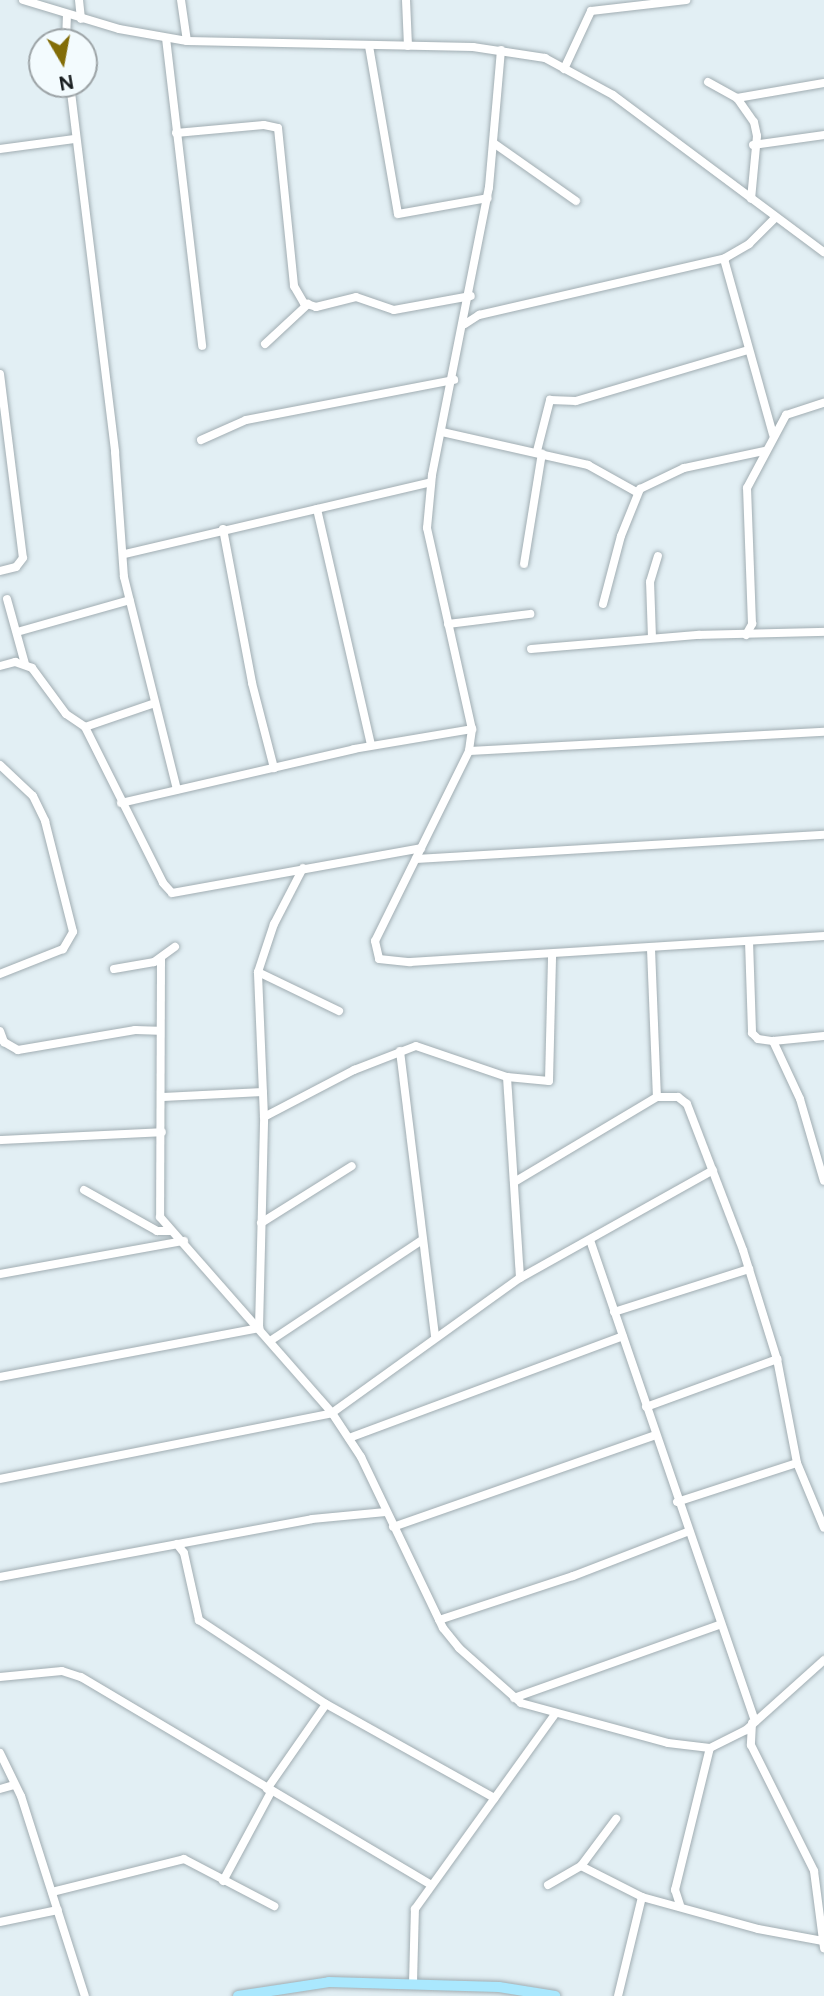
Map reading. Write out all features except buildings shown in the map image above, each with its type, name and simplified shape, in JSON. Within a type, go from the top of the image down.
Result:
[{"type":"main road","points":[[237,1996],[280,1993],[329,1982],[499,1987],[555,1996]]},
{"type":"street","points":[[23,0],[81,19],[187,41],[501,50],[545,58],[613,95],[824,252]]},
{"type":"street","points":[[79,0],[81,19]]},
{"type":"street","points":[[181,0],[187,41]]},
{"type":"street","points":[[406,0],[408,46]]},
{"type":"street","points":[[564,69],[572,44],[591,11],[686,0]]},
{"type":"street","points":[[66,28],[67,14]]},
{"type":"street","points":[[166,38],[202,346]]},
{"type":"street","points":[[369,46],[398,214],[488,198]]},
{"type":"street","points":[[501,50],[495,144],[488,198],[466,324],[431,482],[430,554],[472,729],[469,751],[375,941],[383,963],[824,936]]},
{"type":"street","points":[[709,82],[737,98],[754,122],[757,136],[753,145],[751,199]]},
{"type":"street","points":[[737,98],[824,83]]},
{"type":"street","points":[[70,98],[108,390],[130,600],[177,789]]},
{"type":"street","points":[[176,133],[264,125],[278,128],[296,263],[294,286],[308,304]]},
{"type":"street","points":[[753,145],[824,135]]},
{"type":"street","points":[[0,149],[74,139]]},
{"type":"street","points":[[495,144],[576,201]]},
{"type":"street","points":[[466,324],[479,315],[724,259],[749,244],[775,218]]},
{"type":"street","points":[[724,259],[774,434]]},
{"type":"street","points":[[265,344],[308,304],[331,305],[356,297],[394,310],[471,296]]},
{"type":"street","points":[[469,306],[479,315]]},
{"type":"street","points":[[524,564],[550,400],[576,401],[748,350]]},
{"type":"street","points":[[0,374],[23,558],[16,567],[0,571]]},
{"type":"street","points":[[201,440],[246,420],[454,380]]},
{"type":"street","points":[[759,636],[752,624],[747,488],[764,451],[786,415],[824,403]]},
{"type":"street","points":[[443,432],[588,465],[638,493]]},
{"type":"street","points":[[603,604],[638,493],[663,474],[764,451]]},
{"type":"street","points":[[124,555],[223,529],[431,482]]},
{"type":"street","points":[[317,509],[371,745]]},
{"type":"street","points":[[223,529],[252,683],[274,768]]},
{"type":"street","points":[[652,638],[650,582],[658,556]]},
{"type":"street","points":[[7,598],[24,664],[66,714],[85,727],[121,803],[172,892],[421,848]]},
{"type":"street","points":[[17,632],[130,600]]},
{"type":"street","points":[[448,624],[530,614]]},
{"type":"street","points":[[746,635],[752,624]]},
{"type":"street","points":[[531,649],[652,638],[824,632]]},
{"type":"street","points":[[0,666],[24,664]]},
{"type":"street","points":[[85,727],[155,704]]},
{"type":"street","points":[[121,803],[371,745],[472,729]]},
{"type":"street","points":[[469,751],[824,732]]},
{"type":"street","points":[[0,765],[33,796],[45,821],[72,932],[63,949],[0,974]]},
{"type":"street","points":[[416,859],[824,835]]},
{"type":"street","points":[[259,1328],[264,1117],[258,972],[274,924],[303,868]]},
{"type":"street","points":[[749,941],[752,1033],[758,1039],[773,1041],[824,1036]]},
{"type":"street","points":[[114,969],[161,958],[175,947]]},
{"type":"street","points":[[651,948],[657,1097]]},
{"type":"street","points":[[264,1117],[400,1051],[416,1046],[507,1077],[549,1080],[552,954]]},
{"type":"street","points":[[161,958],[158,1031],[163,1097],[160,1217],[171,1231],[184,1241],[332,1413],[349,1438],[439,1620],[483,1673],[514,1698],[556,1713],[668,1743],[710,1748],[731,1739],[754,1722],[824,1660]]},
{"type":"street","points":[[258,972],[339,1011]]},
{"type":"street","points":[[0,1031],[4,1042],[18,1050],[109,1033],[158,1031]]},
{"type":"street","points":[[773,1041],[800,1099],[824,1181]]},
{"type":"street","points":[[400,1051],[435,1336]]},
{"type":"street","points":[[507,1077],[516,1181],[514,1226],[520,1278]]},
{"type":"street","points":[[163,1097],[263,1093]]},
{"type":"street","points":[[516,1181],[657,1097],[678,1097],[687,1104],[749,1269],[777,1359],[797,1463],[824,1528]]},
{"type":"street","points":[[0,1140],[162,1132]]},
{"type":"street","points":[[261,1223],[352,1166]]},
{"type":"street","points":[[0,1479],[332,1413],[435,1336],[520,1278],[713,1170]]},
{"type":"street","points":[[83,1190],[157,1231],[171,1231]]},
{"type":"street","points":[[270,1341],[422,1240]]},
{"type":"street","points":[[581,1866],[642,1897],[823,1945],[820,1881],[751,1745],[754,1722],[687,1532],[590,1240]]},
{"type":"street","points":[[0,1274],[184,1241]]},
{"type":"street","points":[[614,1312],[749,1269]]},
{"type":"street","points":[[0,1377],[259,1328]]},
{"type":"street","points":[[349,1438],[623,1336]]},
{"type":"street","points":[[646,1407],[777,1359]]},
{"type":"street","points":[[393,1527],[655,1435]]},
{"type":"street","points":[[677,1502],[797,1463]]},
{"type":"street","points":[[366,1510],[379,1497]]},
{"type":"street","points":[[0,1577],[366,1510],[386,1512]]},
{"type":"street","points":[[439,1620],[573,1576],[687,1532]]},
{"type":"street","points":[[184,1553],[191,1541]]},
{"type":"street","points":[[177,1544],[184,1553],[199,1620],[326,1704],[494,1798]]},
{"type":"street","points":[[514,1698],[719,1625]]},
{"type":"street","points":[[0,1677],[35,1671],[72,1672],[431,1885]]},
{"type":"street","points":[[223,1881],[269,1791],[326,1704]]},
{"type":"street","points":[[413,1983],[415,1909],[556,1713]]},
{"type":"street","points":[[731,1739],[751,1745]]},
{"type":"street","points":[[680,1905],[675,1890],[710,1748]]},
{"type":"street","points":[[0,1753],[15,1785],[85,1996]]},
{"type":"street","points":[[0,1789],[15,1785]]},
{"type":"street","points":[[548,1885],[581,1866],[616,1819]]},
{"type":"street","points":[[52,1892],[149,1870],[168,1860],[184,1859],[274,1906]]},
{"type":"street","points":[[660,1900],[675,1890]]},
{"type":"street","points":[[618,1996],[642,1897]]},
{"type":"street","points":[[0,1922],[58,1910]]}]
